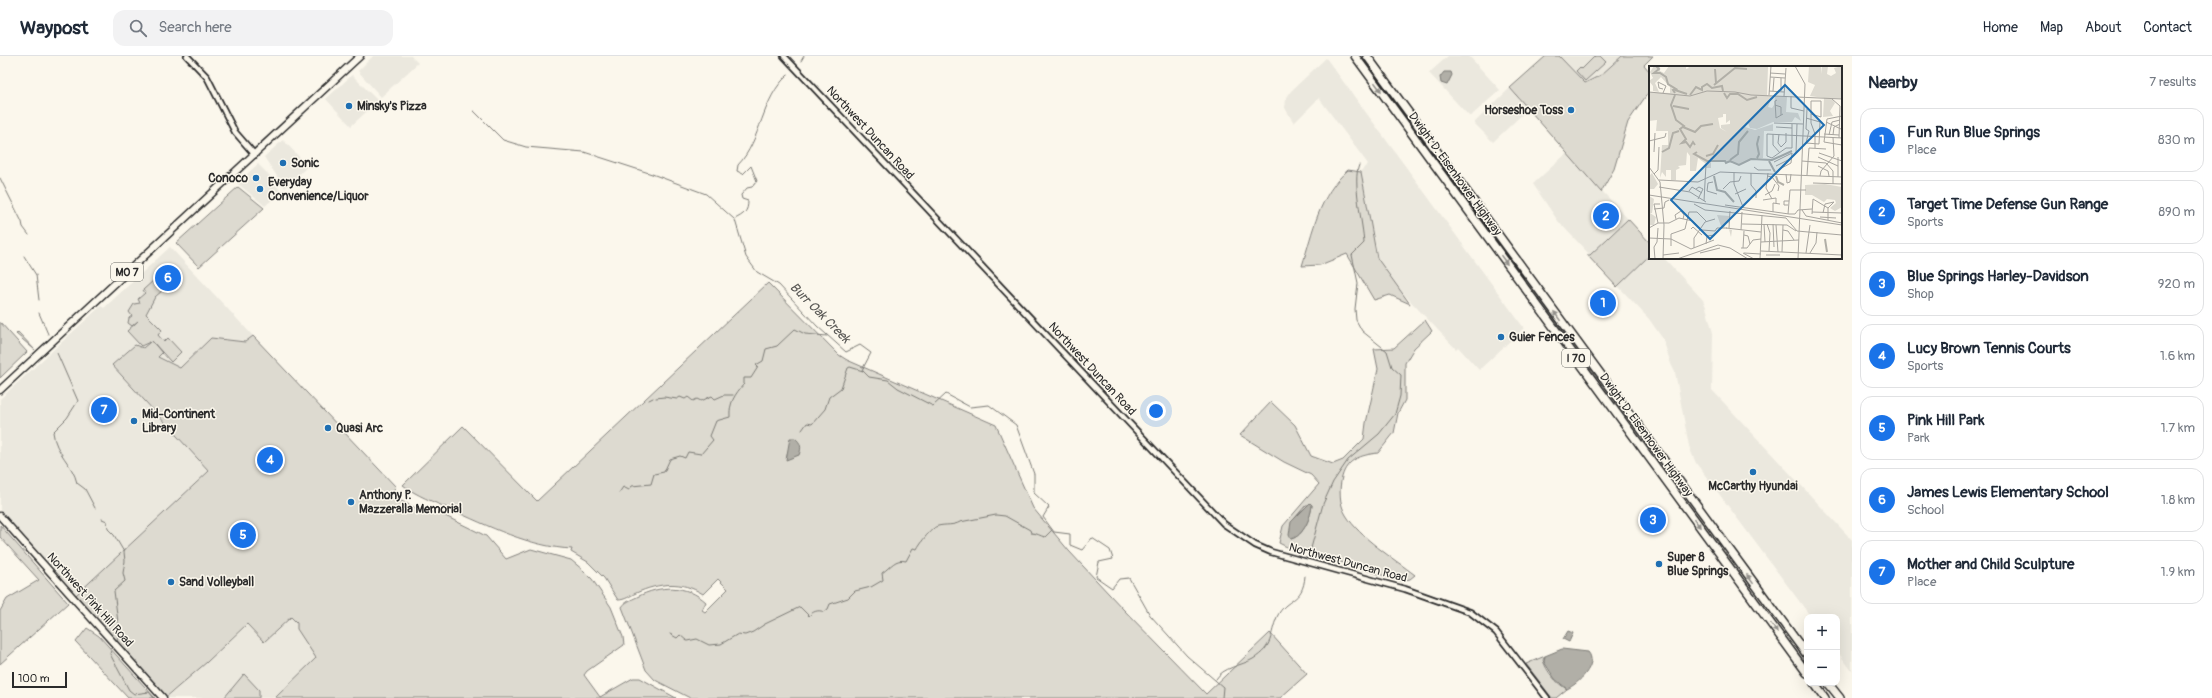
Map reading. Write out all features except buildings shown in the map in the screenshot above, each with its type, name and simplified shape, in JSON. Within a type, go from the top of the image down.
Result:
[{"type":"highway","name":"Dwight D. Eisenhower Highway","points":[[1354,56],[1804,669]]},
{"type":"highway","name":"Dwight D. Eisenhower Highway","points":[[1367,56],[1804,651]]},
{"type":"highway","points":[[1816,686],[1825,698]]},
{"type":"highway","points":[[1830,686],[1840,698]]},
{"type":"main road","name":"MO 7","points":[[0,390],[360,56]]},
{"type":"main road","name":"Northwest Pink Hill Road","points":[[0,516],[163,698]]},
{"type":"street","points":[[186,56],[207,77],[236,132],[255,155]]},
{"type":"street","name":"Northwest Duncan Road","points":[[784,56],[1224,524],[1255,545],[1271,552],[1405,589],[1470,612],[1496,632],[1547,698]]},
{"type":"shaded area","points":[[373,56],[411,56],[418,63],[381,97],[358,71]]},
{"type":"shaded area","points":[[1448,56],[1469,56],[1500,90],[1471,116],[1469,116],[1429,73]]},
{"type":"shaded area","points":[[1546,56],[1559,56],[1585,83],[1601,75],[1622,56],[1653,56],[1644,65],[1649,71],[1649,91],[1628,122],[1614,169],[1601,192],[1510,88]]},
{"type":"shaded area","points":[[1559,56],[1622,56],[1601,75],[1585,83]]},
{"type":"shaded area","points":[[1595,56],[1600,56],[1606,62],[1585,81],[1576,71],[1580,67],[1582,69]]},
{"type":"shaded area","points":[[1326,58],[1524,328],[1479,370],[1458,347],[1456,349],[1341,228],[1344,187],[1368,164],[1319,98],[1294,123],[1285,108],[1286,99],[1291,91]]},
{"type":"shaded area","points":[[1444,72],[1451,72],[1452,75],[1447,85],[1441,83],[1440,77]]},
{"type":"shaded area","points":[[352,75],[378,101],[351,126],[326,99]]},
{"type":"shaded area","points":[[1510,88],[1528,109],[1493,142],[1475,124],[1475,122]]},
{"type":"shaded area","points":[[283,140],[308,166],[285,188],[264,157]]},
{"type":"shaded area","points":[[1567,153],[1628,219],[1590,255],[1558,221],[1533,184]]},
{"type":"shaded area","points":[[258,164],[271,177],[281,192],[265,206],[237,183]]},
{"type":"shaded area","points":[[1348,170],[1361,172],[1377,258],[1410,304],[1390,295],[1374,300],[1347,254],[1320,265],[1302,266],[1318,214],[1330,191]]},
{"type":"shaded area","points":[[238,187],[264,208],[199,267],[176,243]]},
{"type":"shaded area","points":[[1628,219],[1649,242],[1649,256],[1617,287],[1587,255],[1590,255]]},
{"type":"shaded area","points":[[170,247],[253,336],[245,342],[211,338],[180,368],[135,345],[112,365],[209,471],[76,595],[0,510],[0,399],[101,306],[104,308]]},
{"type":"shaded area","points":[[1649,256],[1649,259],[1665,259],[1703,300],[1713,333],[1712,390],[1852,540],[1852,671],[1840,655],[1840,614],[1809,614],[1696,463],[1689,446],[1675,372],[1663,339],[1649,319],[1618,286]]},
{"type":"shaded area","points":[[154,280],[163,290],[155,297],[146,314],[162,330],[158,335],[164,342],[168,338],[181,352],[171,362],[152,341],[162,353],[158,357],[180,368],[211,338],[245,342],[253,336],[396,487],[393,490],[395,498],[424,512],[433,510],[486,536],[506,559],[531,549],[571,560],[592,579],[611,607],[623,637],[624,645],[587,671],[584,675],[600,697],[633,678],[640,678],[676,698],[275,698],[316,658],[297,629],[297,623],[291,617],[264,642],[247,624],[207,662],[165,698],[76,595],[209,471],[112,365],[135,345],[143,348],[150,342],[141,346],[127,331],[138,321],[132,326],[128,323],[129,318],[132,316],[129,312],[134,304],[140,303],[138,299],[145,293],[143,290]]},
{"type":"shaded area","points":[[768,283],[839,355],[847,360],[996,425],[1033,508],[1069,551],[1206,694],[1270,633],[1307,674],[1280,698],[690,698],[655,680],[646,670],[622,607],[628,601],[646,593],[655,590],[673,588],[690,592],[706,602],[702,610],[705,612],[728,589],[718,579],[703,594],[686,587],[670,584],[653,587],[625,599],[618,600],[604,578],[588,562],[571,552],[572,549],[541,544],[510,535],[426,498],[403,485],[463,426],[537,501]]},
{"type":"shaded area","points":[[1425,320],[1432,331],[1414,348],[1405,363],[1405,400],[1398,413],[1394,433],[1378,453],[1360,457],[1347,466],[1342,477],[1340,496],[1346,515],[1360,532],[1368,540],[1415,575],[1410,579],[1401,581],[1315,554],[1291,549],[1279,543],[1283,526],[1319,484],[1311,475],[1284,462],[1240,435],[1271,402],[1295,425],[1311,456],[1333,464],[1343,460],[1364,439],[1378,369],[1374,349],[1394,348]],"holes":[[[1306,505],[1312,505],[1310,515],[1303,530],[1300,534],[1291,539],[1294,519]]]},
{"type":"shaded area","points":[[0,322],[27,352],[0,378]]},
{"type":"shaded area","points":[[18,332],[35,350],[16,334]]},
{"type":"shaded area","points":[[790,438],[795,438],[800,443],[800,450],[799,455],[786,460]]},
{"type":"shaded area","points":[[1310,503],[1312,505],[1306,525],[1300,534],[1291,539],[1289,535],[1291,522]]},
{"type":"shaded area","points":[[0,525],[68,603],[0,664],[0,611],[7,599],[39,580],[0,537]]},
{"type":"shaded area","points":[[291,617],[323,652],[275,698],[166,698],[248,624]]},
{"type":"shaded area","points":[[87,628],[99,636],[155,698],[128,698],[76,642]]},
{"type":"shaded area","points":[[1568,631],[1573,633],[1569,642],[1563,639]]},
{"type":"shaded area","points":[[1562,649],[1588,652],[1591,657],[1591,662],[1586,673],[1576,683],[1567,689],[1555,679],[1544,662],[1545,656]]},
{"type":"shaded area","points":[[1545,656],[1543,660],[1549,673],[1559,684],[1567,689],[1556,698],[1552,698],[1526,664]]},
{"type":"shaded area","points":[[244,674],[259,690],[259,698],[224,698]]},
{"type":"waterway","points":[[801,61],[804,56]]},
{"type":"waterway","points":[[735,219],[743,214],[747,208],[748,201],[742,199],[741,195],[747,188],[752,187],[757,181],[751,166],[743,174],[737,171],[738,165],[752,144],[772,95],[779,84],[788,75]]},
{"type":"waterway","points":[[474,111],[503,140],[526,147],[584,152],[652,174],[706,194],[734,219]]},
{"type":"waterway","points":[[1310,552],[1323,504],[1333,482],[1348,460],[1379,434],[1395,414],[1400,396],[1401,375],[1392,367],[1387,351],[1362,331],[1356,320],[1355,309],[1358,283],[1352,255],[1364,243],[1357,192],[1357,172],[1359,165]]},
{"type":"waterway","points":[[0,178],[22,222],[23,227],[29,235]]},
{"type":"waterway","name":"Burr Oak Creek","points":[[735,220],[746,257],[757,272],[779,285],[817,326],[846,352],[860,345],[871,353],[862,370],[869,377],[888,380],[898,388],[933,406],[946,394],[970,407],[989,405],[1016,425],[1034,474],[1034,493],[1049,507],[1043,517],[1054,532],[1070,534],[1070,545],[1082,550],[1092,538],[1110,550],[1113,559],[1099,562],[1096,577],[1112,588],[1119,579],[1129,578],[1150,615],[1187,656],[1223,687],[1222,698]]},
{"type":"waterway","points":[[24,256],[36,275],[39,300]]},
{"type":"waterway","points":[[39,313],[48,334]]},
{"type":"waterway","points":[[619,493],[623,487],[629,490],[632,486],[651,484],[654,474],[664,472],[670,459],[680,456],[685,458],[688,452],[701,454],[713,440],[710,436],[716,421],[730,417],[730,407],[735,395],[744,384],[744,378],[751,378],[758,367],[756,365],[763,361],[766,349],[777,346],[795,329],[805,334],[827,336]]},
{"type":"waterway","points":[[57,353],[78,401],[67,418],[53,432],[54,439],[60,452],[72,470],[77,483],[85,489],[95,508]]},
{"type":"waterway","points":[[802,430],[807,423],[812,424],[825,409],[829,397],[841,388],[848,368],[850,367],[863,371]]},
{"type":"waterway","points":[[656,398],[664,397],[677,399],[680,397],[685,399],[688,397],[693,401],[697,399],[701,401],[712,396],[715,399],[724,395],[733,395]]},
{"type":"waterway","points":[[649,400],[653,398]]},
{"type":"waterway","points":[[670,634],[677,638],[680,635],[687,641],[697,639],[709,645],[721,644],[738,634],[745,635],[753,632],[765,624],[800,607],[809,616],[815,611],[824,612],[828,609],[830,604],[848,598],[855,591],[871,587],[883,580],[882,573],[896,562],[902,560],[906,561],[913,548],[917,549],[923,539],[935,527],[938,526],[955,524],[996,515],[1005,516],[1030,530],[1031,533],[1035,533],[1043,537],[1045,537],[1052,530]]},
{"type":"waterway","points":[[102,519],[107,521],[108,529],[114,535],[124,552],[125,561],[123,573],[125,581],[114,591],[119,630],[117,640]]},
{"type":"waterway","points":[[1216,679],[1223,672],[1253,659],[1264,650],[1270,640],[1277,617],[1285,606],[1298,596],[1304,585],[1305,576]]},
{"type":"waterway","points":[[112,647],[110,654],[129,690],[134,694],[149,692],[154,698]]},
{"type":"place","name":"Minsky's Pizza","points":[[349,106]]},
{"type":"place","name":"Horseshoe Toss","points":[[1571,110]]},
{"type":"place","name":"Sonic","points":[[283,163]]},
{"type":"place","name":"Conoco","points":[[256,178]]},
{"type":"place","name":"Everyday Convenience/Liquor","points":[[260,189]]},
{"type":"place","name":"Target Time Defense Gun Range","points":[[1606,216]]},
{"type":"place","name":"James Lewis Elementary School","points":[[168,278]]},
{"type":"place","name":"Fun Run Blue Springs","points":[[1603,303]]},
{"type":"place","name":"Guier Fences","points":[[1501,337]]},
{"type":"place","name":"Mother and Child Sculpture","points":[[104,410]]},
{"type":"place","name":"Mid-Continent Library","points":[[134,421]]},
{"type":"place","name":"Quasi Arc","points":[[328,428]]},
{"type":"place","name":"Lucy Brown Tennis Courts","points":[[270,460]]},
{"type":"place","name":"McCarthy Hyundai","points":[[1753,472]]},
{"type":"place","name":"Anthony P. Mazzeralla Memorial","points":[[351,502]]},
{"type":"place","name":"Blue Springs Harley-Davidson","points":[[1653,520]]},
{"type":"place","name":"Pink Hill Park","points":[[243,535]]},
{"type":"place","name":"Super 8 Blue Springs","points":[[1659,564]]},
{"type":"place","name":"Sand Volleyball","points":[[171,582]]}]
